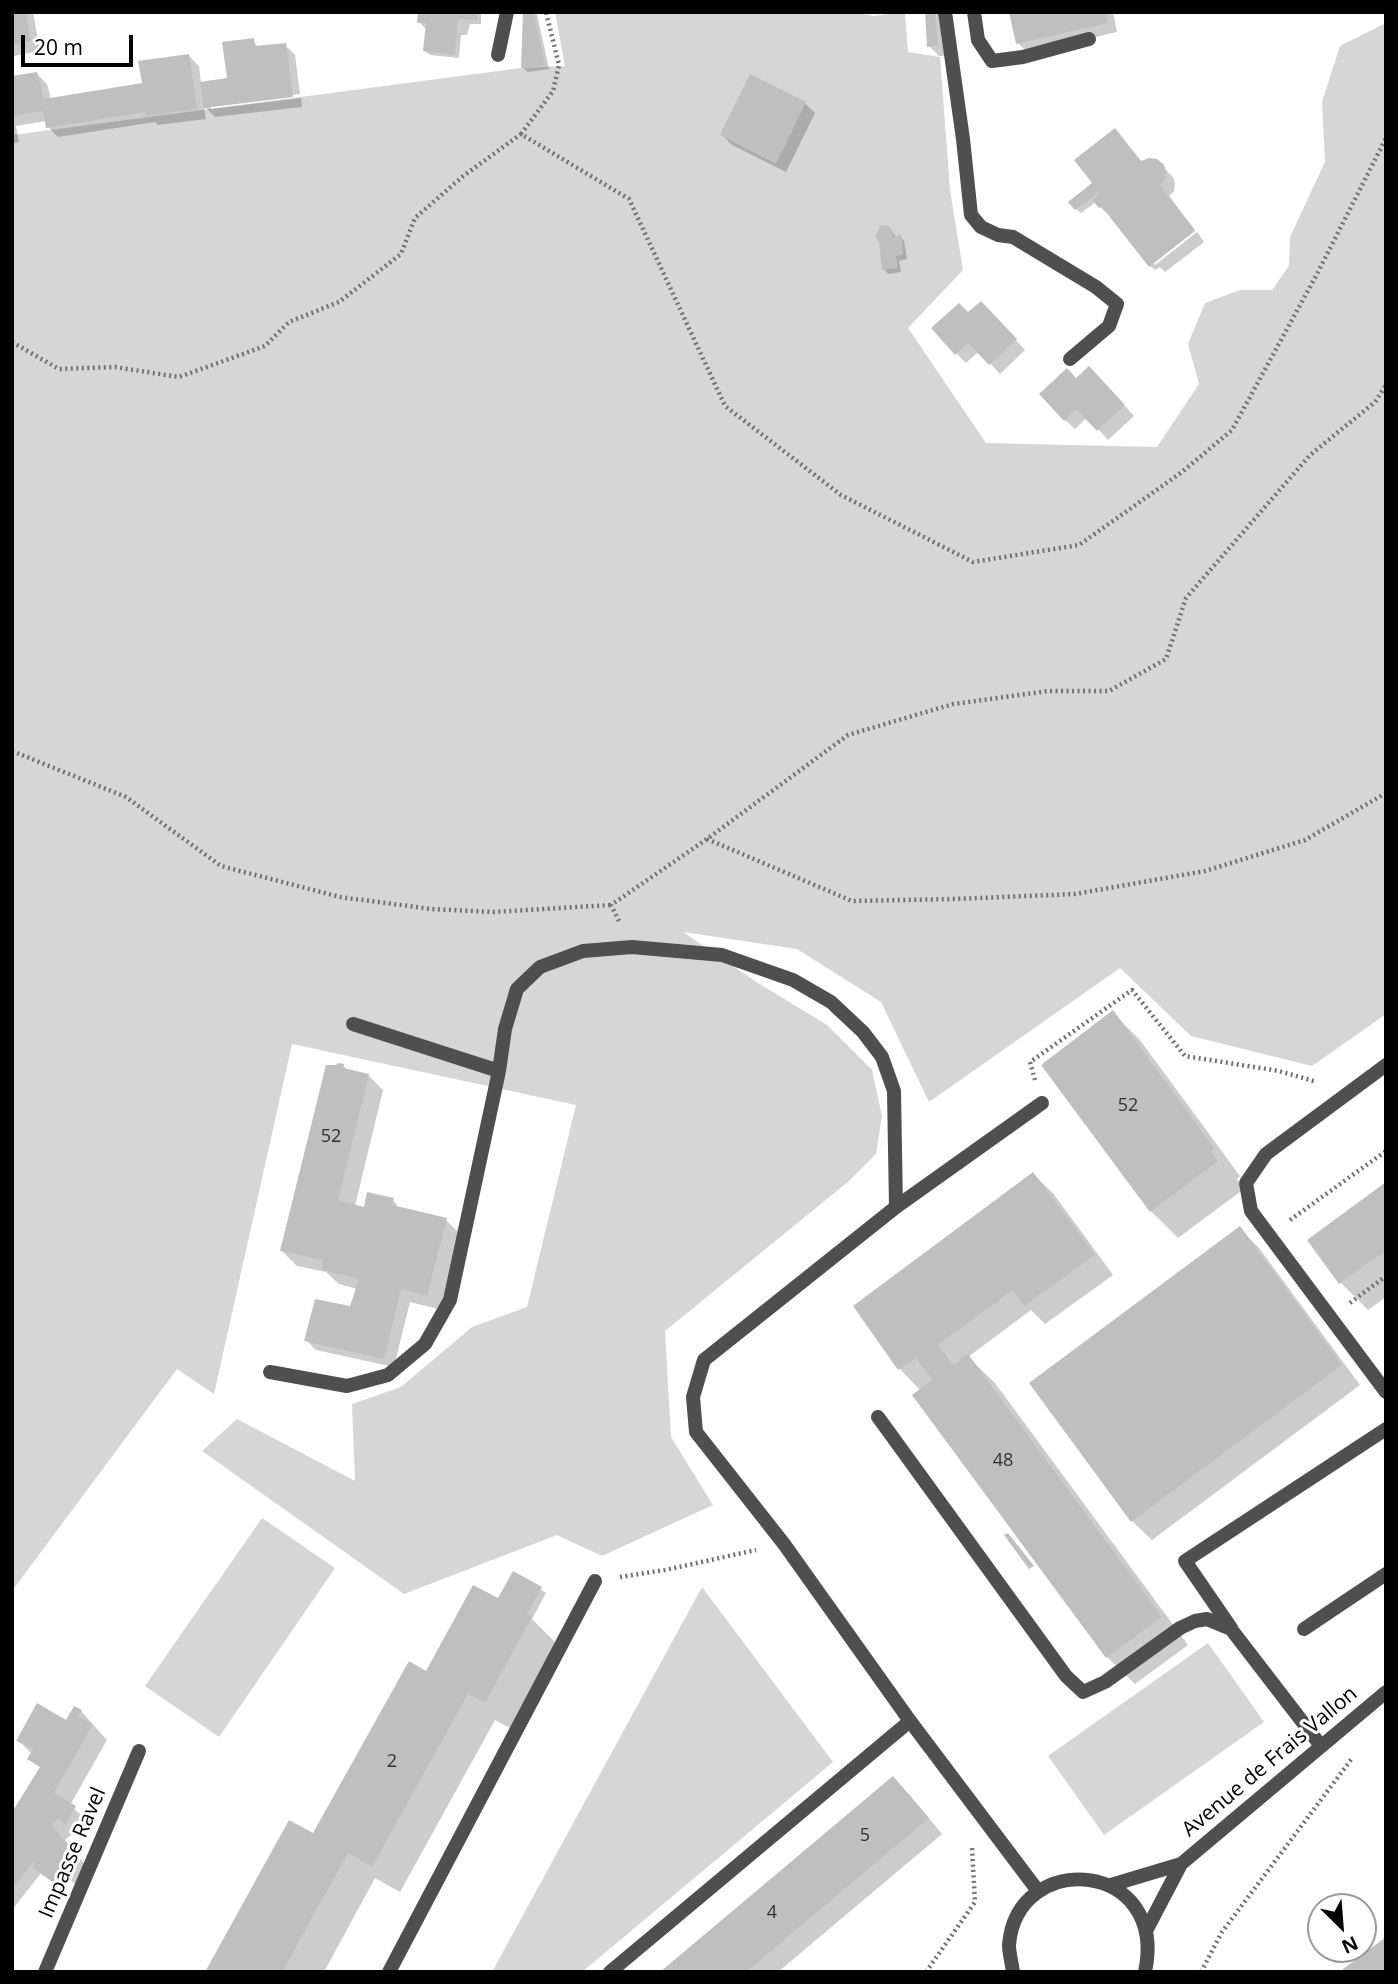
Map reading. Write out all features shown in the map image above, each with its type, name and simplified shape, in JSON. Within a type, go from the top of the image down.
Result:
[{"type":"street","points":[[498,55],[507,12]]},
{"type":"street","points":[[945,12],[971,215],[981,227],[998,235],[1013,237],[1096,287],[1117,304],[1109,326],[1070,359]]},
{"type":"street","points":[[974,12],[978,40],[992,61],[1023,57],[1089,39]]},
{"type":"street","points":[[270,1372],[347,1386],[388,1375],[425,1344],[450,1300],[499,1071],[505,1029],[517,989],[540,967],[583,951],[632,947],[722,955],[793,980],[831,1002],[863,1032],[882,1057],[894,1091],[896,1208]]},
{"type":"street","points":[[353,1024],[499,1071]]},
{"type":"street","points":[[1386,1065],[1266,1154],[1246,1184],[1251,1212],[1386,1392]]},
{"type":"street","points":[[1038,1891],[910,1721],[784,1544],[696,1432],[693,1397],[704,1360],[896,1208],[1042,1103]]},
{"type":"street","points":[[878,1417],[1066,1675],[1083,1692],[1105,1682],[1180,1628],[1195,1621],[1207,1619],[1231,1629]]},
{"type":"street","points":[[1321,1746],[1231,1629],[1185,1561],[1386,1429]]},
{"type":"street","points":[[1304,1629],[1386,1574]]},
{"type":"street","points":[[388,1972],[595,1581]]},
{"type":"street","name":"Avenue de Frais Vallon","points":[[1147,1929],[1181,1864],[1386,1692]]},
{"type":"street","points":[[610,1972],[910,1721]]},
{"type":"street","name":"Impasse Ravel","points":[[45,1972],[139,1751]]},
{"type":"street","name":"Avenue de Frais Vallon","points":[[1111,1885],[1181,1864]]},
{"type":"street","points":[[1013,1972],[1009,1945],[1018,1913],[1038,1891],[1052,1883],[1086,1878],[1111,1885],[1130,1900],[1147,1929],[1149,1952],[1145,1972]]},
{"type":"path","points":[[12,342],[20,344],[59,369],[115,367],[179,377],[265,346],[289,322],[339,303],[401,254],[415,218],[462,177],[520,134],[553,91],[559,65],[546,12]]},
{"type":"path","points":[[520,134],[629,199],[725,406],[841,495],[973,562],[1079,545],[1182,472],[1232,430],[1317,274],[1386,138]]},
{"type":"path","points":[[12,751],[126,797],[220,866],[340,897],[431,909],[494,912],[611,905],[707,839],[848,735],[953,704],[1049,691],[1109,691],[1166,659],[1186,598],[1310,455],[1375,402],[1386,385]]},
{"type":"path","points":[[707,839],[852,901],[1075,894],[1205,871],[1305,839],[1386,793]]},
{"type":"path","points":[[611,905],[632,947]]},
{"type":"path","points":[[1042,1103],[1030,1062],[1132,990],[1185,1055],[1279,1071]]},
{"type":"path","points":[[1269,1235],[1386,1151]]},
{"type":"path","points":[[1330,1317],[1386,1276]]},
{"type":"path","points":[[595,1581],[666,1570],[784,1544]]},
{"type":"path","points":[[1201,1972],[1222,1932],[1352,1758],[1361,1751]]},
{"type":"path","points":[[926,1972],[975,1902],[969,1798]]},
{"type":"shaded area","points":[[555,12],[855,12],[873,16],[905,12],[908,52],[940,57],[950,190],[963,270],[908,328],[986,443],[1157,447],[1199,384],[1188,344],[1205,303],[1240,290],[1272,290],[1289,266],[1290,237],[1325,162],[1322,102],[1340,46],[1386,23],[1386,1014],[1312,1066],[1191,1036],[1120,968],[929,1102],[881,1002],[797,949],[683,932],[758,983],[827,1025],[872,1070],[882,1116],[876,1154],[849,1181],[665,1331],[671,1437],[713,1505],[602,1556],[557,1535],[404,1594],[202,1451],[237,1419],[355,1481],[352,1404],[401,1387],[472,1327],[527,1307],[576,1105],[292,1044],[214,1394],[177,1369],[12,1591],[12,135],[521,68],[565,66]]},
{"type":"shaded area","points":[[262,1518],[335,1568],[219,1737],[145,1686]]},
{"type":"shaded area","points":[[702,1587],[833,1762],[582,1972],[492,1972]]},
{"type":"shaded area","points":[[1208,1643],[1264,1722],[1104,1835],[1048,1756]]},
{"type":"building","points":[[12,12],[25,12],[31,41],[12,45]]},
{"type":"building","points":[[418,12],[477,12],[477,20],[458,19],[455,55],[423,51],[426,23],[417,23]]},
{"type":"building","points":[[523,12],[534,12],[545,65],[521,68]]},
{"type":"building","points":[[925,12],[935,12],[938,46],[927,47]]},
{"type":"building","points":[[1009,12],[1106,12],[1108,23],[1016,44]]},
{"type":"building","points":[[254,38],[255,46],[286,43],[293,97],[204,108],[200,82],[227,78],[222,42]]},
{"type":"building","points":[[189,54],[197,109],[146,116],[145,112],[46,128],[43,111],[12,116],[12,76],[37,72],[44,99],[142,83],[138,61]]},
{"type":"building","points":[[750,74],[806,102],[776,164],[720,135]]},
{"type":"building","points":[[1115,128],[1141,161],[1157,159],[1164,165],[1166,172],[1160,185],[1195,231],[1149,267],[1102,207],[1099,208],[1092,200],[1099,192],[1075,210],[1068,202],[1092,183],[1074,160]]},
{"type":"building","points":[[887,225],[892,229],[893,238],[901,234],[903,255],[896,256],[898,268],[882,270],[879,242],[875,236],[880,226]]},
{"type":"building","points":[[981,301],[1017,339],[989,365],[968,343],[955,355],[931,328],[959,303],[968,312]]},
{"type":"building","points":[[1089,366],[1125,405],[1097,431],[1076,409],[1064,421],[1039,394],[1067,368],[1076,378]]},
{"type":"building","points":[[1113,1010],[1214,1148],[1211,1151],[1218,1161],[1150,1212],[1041,1065]]},
{"type":"building","points":[[344,1064],[343,1068],[369,1074],[338,1200],[364,1207],[367,1192],[394,1198],[392,1205],[447,1218],[427,1296],[401,1289],[384,1359],[304,1341],[315,1299],[350,1306],[359,1279],[322,1270],[323,1260],[280,1251],[326,1065]]},
{"type":"building","points":[[1033,1172],[1095,1255],[1024,1306],[1013,1290],[938,1345],[953,1365],[968,1354],[1162,1617],[1106,1658],[912,1395],[932,1380],[923,1367],[916,1358],[898,1370],[853,1306]]},
{"type":"building","points":[[1386,1182],[1386,1250],[1339,1284],[1307,1240]]},
{"type":"building","points":[[1240,1226],[1342,1365],[1131,1522],[1029,1383]]},
{"type":"building","points":[[1008,1533],[1034,1566],[1029,1569],[1004,1535]]},
{"type":"building","points":[[513,1571],[542,1587],[527,1614],[532,1617],[485,1703],[468,1694],[372,1867],[348,1853],[282,1972],[205,1972],[289,1820],[313,1833],[409,1661],[426,1671],[473,1585],[498,1598]]},
{"type":"building","points":[[37,1703],[66,1720],[74,1706],[82,1710],[78,1716],[93,1724],[54,1793],[76,1806],[65,1825],[58,1818],[51,1824],[77,1855],[64,1873],[67,1875],[59,1887],[32,1867],[39,1855],[12,1889],[12,1812],[40,1767],[27,1759],[33,1749],[16,1741]]},
{"type":"building","points":[[893,1776],[929,1818],[746,1972],[660,1972]]},
{"type":"building","points":[[1386,1937],[1386,1972],[1339,1972],[1351,1963],[1377,1963],[1377,1944]]}]
